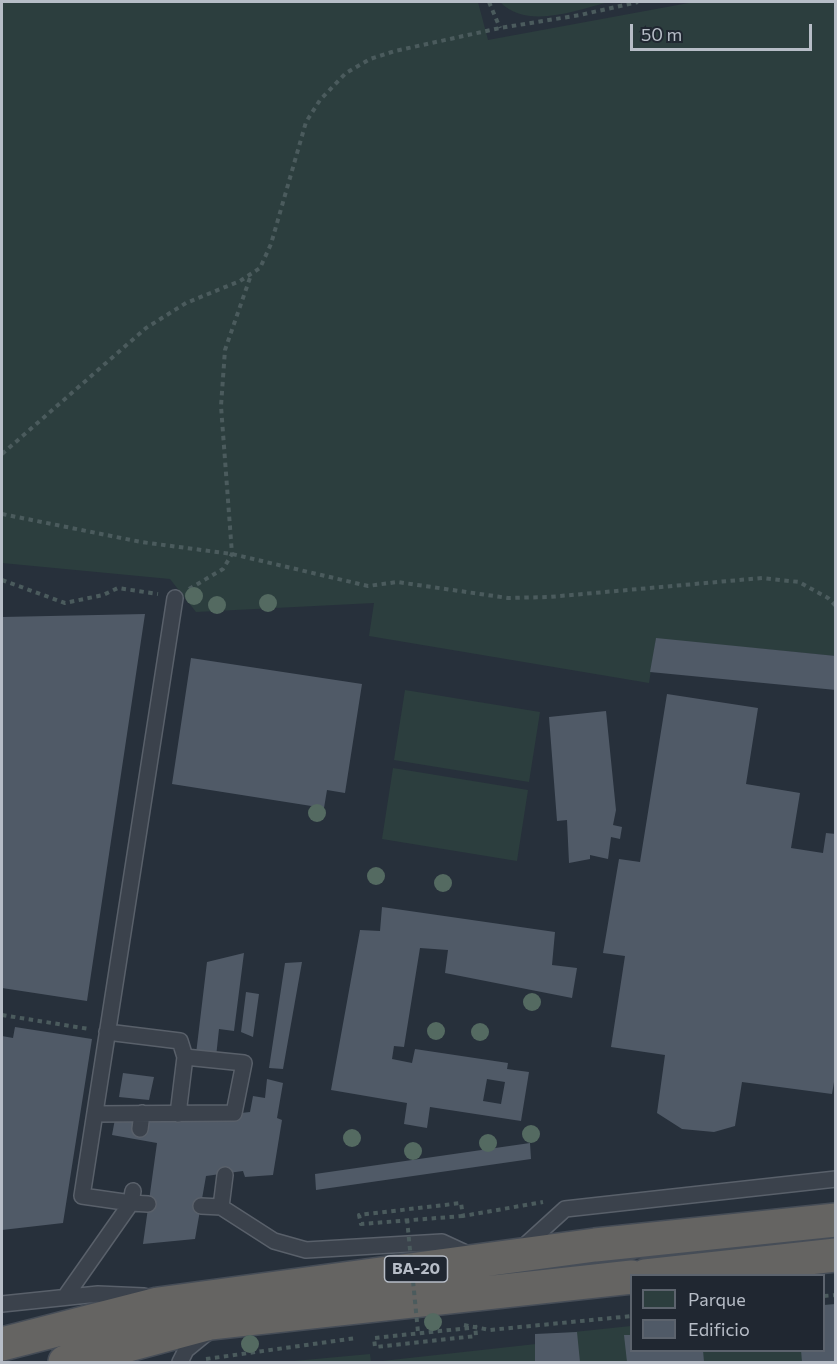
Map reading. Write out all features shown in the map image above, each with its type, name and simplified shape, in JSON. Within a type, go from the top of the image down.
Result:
[{"type":"highway","name":"BA-20","points":[[2,1344],[158,1304],[595,1245],[836,1220]]},
{"type":"highway","points":[[655,1274],[836,1255]]},
{"type":"highway","name":"BA-20","points":[[65,1362],[223,1321],[630,1277]]},
{"type":"lane","points":[[148,1204],[132,1197],[82,1196],[175,598]]},
{"type":"lane","points":[[107,1032],[180,1041],[185,1057],[178,1114]]},
{"type":"lane","points":[[95,1114],[141,1121],[178,1114],[234,1113],[244,1063],[185,1057]]},
{"type":"lane","points":[[221,1207],[225,1175]]},
{"type":"lane","points":[[513,1256],[565,1209],[836,1179]]},
{"type":"lane","points":[[65,1297],[132,1197]]},
{"type":"lane","points":[[201,1206],[221,1207],[274,1240],[306,1250],[442,1242],[481,1260]]},
{"type":"lane","points":[[2,1304],[98,1294],[195,1299]]},
{"type":"lane","points":[[180,1362],[186,1350],[223,1321]]},
{"type":"path","points":[[489,2],[500,28]]},
{"type":"path","points":[[2,454],[146,328],[186,303],[251,275],[260,268],[271,244],[306,122],[320,100],[346,73],[370,59],[394,51],[638,2]]},
{"type":"path","points":[[2,580],[65,603],[103,595],[118,588],[175,598],[223,569],[232,554],[221,406],[225,350],[251,275]]},
{"type":"path","points":[[2,514],[141,542],[232,554],[368,586],[397,582],[508,598],[549,597],[762,578],[799,582],[828,598],[836,606]]},
{"type":"path","points":[[2,1015],[107,1032]]},
{"type":"path","points":[[463,1216],[461,1203],[359,1215],[361,1224],[463,1216],[553,1200],[565,1209]]},
{"type":"path","points":[[407,1219],[418,1332]]},
{"type":"path","points":[[204,1359],[458,1324],[489,1330],[630,1316]]},
{"type":"path","points":[[476,1327],[374,1338],[375,1347],[477,1336]]},
{"type":"green space","points":[[2,2],[478,2],[488,40],[694,2],[835,2],[835,656],[656,639],[649,683],[369,636],[374,603],[196,612],[170,579],[2,563]]},
{"type":"green space","points":[[500,2],[609,2],[568,13],[538,16],[524,15]]},
{"type":"green space","points":[[405,690],[540,712],[529,782],[394,760]]},
{"type":"green space","points":[[393,768],[528,790],[517,861],[382,839]]},
{"type":"green space","points":[[835,1304],[835,1362],[373,1362],[536,1344],[536,1336],[630,1326],[630,1352],[825,1352],[825,1305]]},
{"type":"green space","points":[[370,1354],[371,1362],[283,1362]]},
{"type":"building","points":[[145,614],[87,1001],[2,988],[2,617]]},
{"type":"building","points":[[656,638],[836,656],[836,690],[650,672]]},
{"type":"building","points":[[191,658],[362,684],[345,793],[327,790],[324,808],[172,784]]},
{"type":"building","points":[[667,694],[758,708],[746,784],[800,793],[791,848],[823,853],[826,833],[836,834],[836,1070],[832,1094],[742,1082],[735,1126],[714,1132],[682,1129],[657,1113],[665,1055],[611,1047],[625,956],[603,953],[619,859],[640,862]]},
{"type":"building","points":[[606,711],[616,810],[613,825],[622,827],[620,839],[611,837],[608,859],[590,855],[590,859],[569,863],[567,820],[557,821],[549,717]]},
{"type":"building","points":[[382,907],[555,932],[552,965],[577,968],[572,998],[445,973],[448,950],[420,948],[404,1047],[394,1046],[392,1059],[412,1063],[415,1049],[508,1063],[507,1069],[529,1072],[521,1121],[430,1107],[427,1128],[404,1124],[407,1103],[331,1090],[360,930],[380,931]],"holes":[[[487,1079],[505,1082],[501,1104],[483,1101]]]},
{"type":"building","points":[[244,953],[234,1031],[219,1029],[216,1057],[196,1054],[207,962]]},
{"type":"building","points":[[302,962],[283,1069],[269,1068],[285,963]]},
{"type":"building","points":[[246,992],[259,994],[253,1037],[241,1032]]},
{"type":"building","points":[[15,1027],[92,1039],[63,1223],[2,1230],[2,1036],[13,1038]]},
{"type":"building","points":[[123,1073],[154,1077],[149,1100],[119,1097]]},
{"type":"building","points":[[267,1079],[283,1083],[277,1118],[282,1120],[273,1175],[245,1177],[243,1171],[206,1176],[195,1239],[143,1244],[157,1143],[112,1135],[115,1119],[160,1122],[250,1112],[253,1096],[265,1098]]},
{"type":"building","points":[[530,1143],[531,1159],[316,1190],[315,1174]]},
{"type":"building","points":[[836,1304],[836,1362],[802,1362],[801,1352],[825,1352],[825,1305]]},
{"type":"building","points":[[577,1332],[580,1362],[535,1362],[535,1334]]},
{"type":"building","points":[[624,1335],[630,1335],[630,1352],[703,1352],[704,1362],[627,1362]]}]
